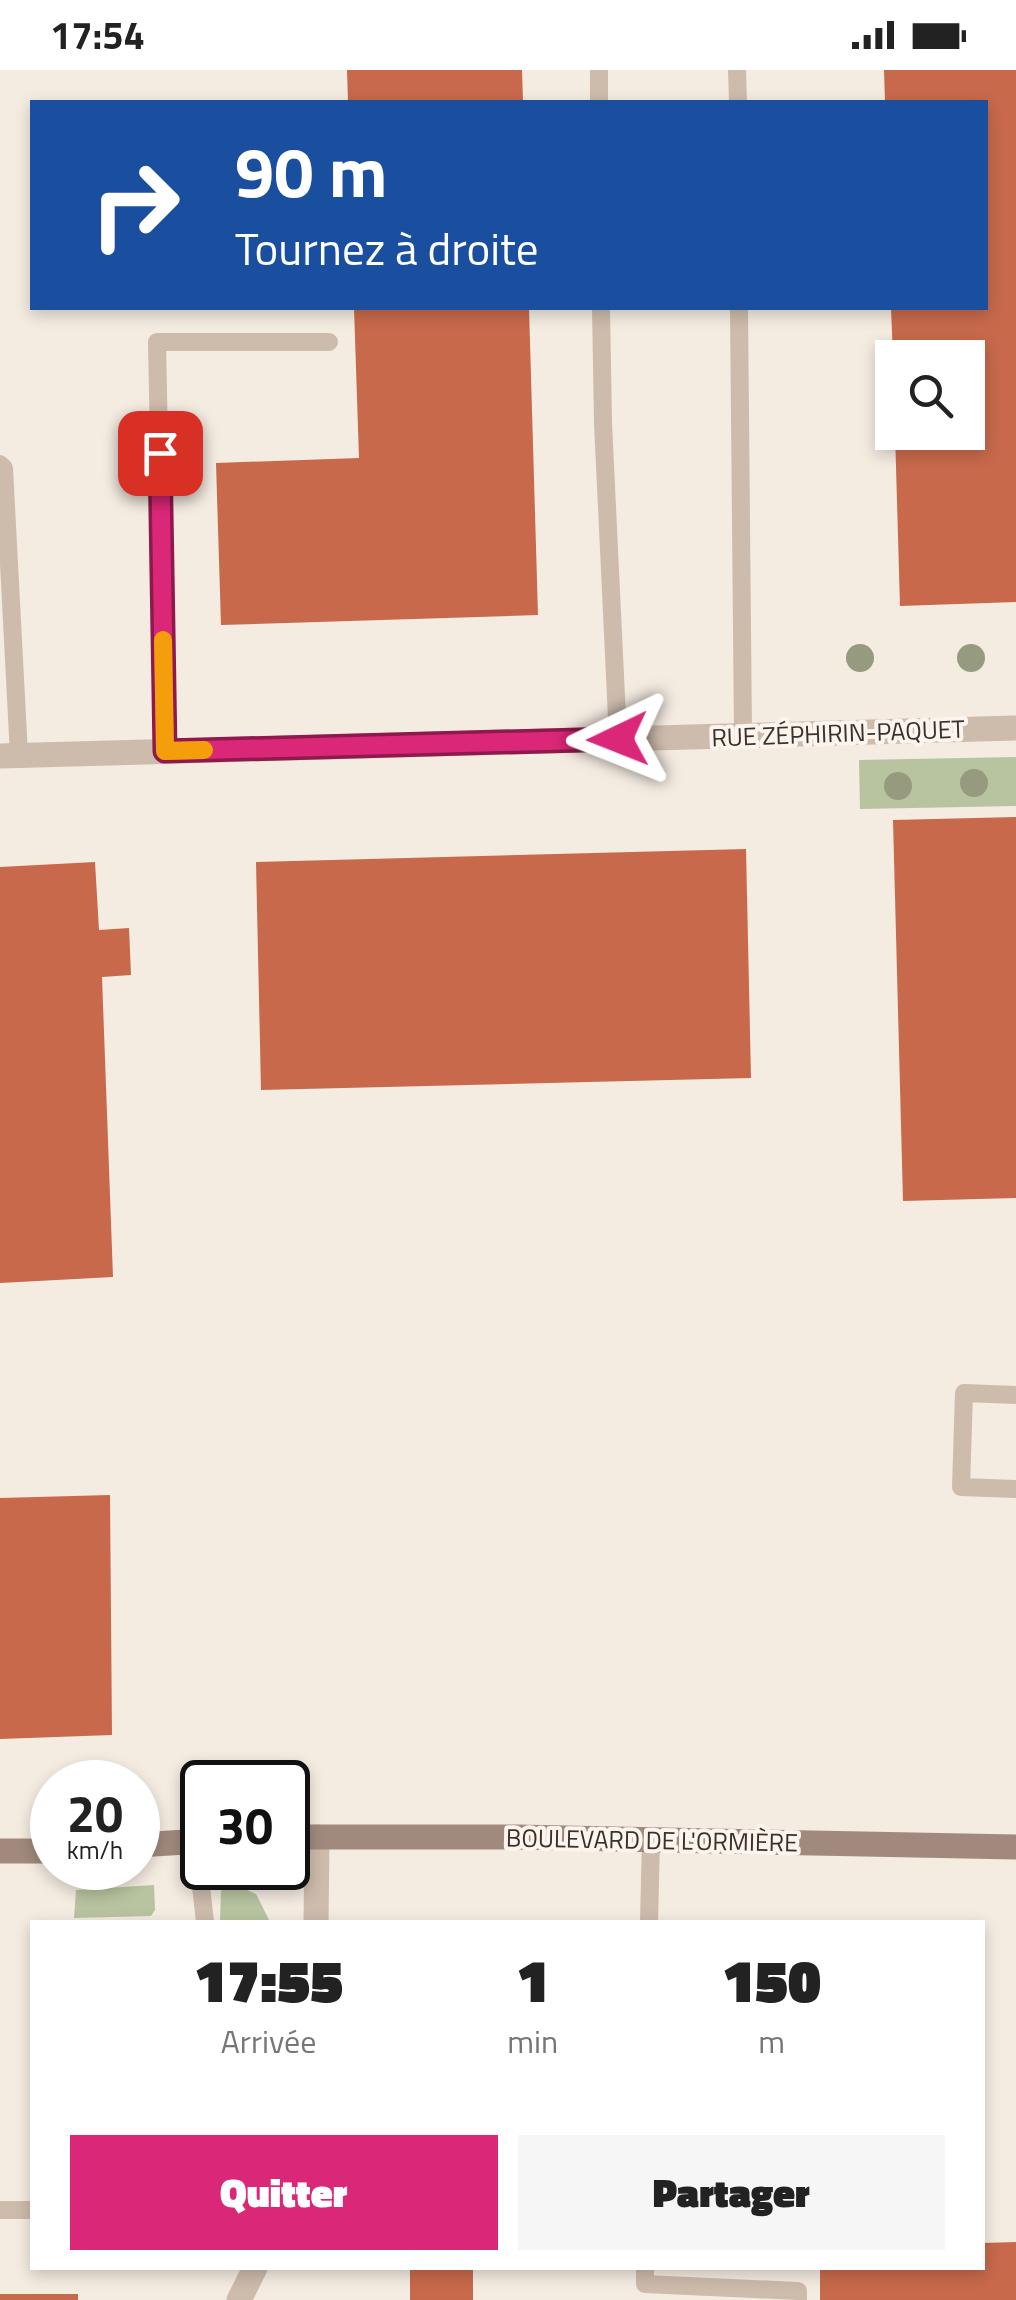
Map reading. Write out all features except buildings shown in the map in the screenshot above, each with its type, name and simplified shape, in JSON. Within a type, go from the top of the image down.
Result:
[{"type":"main road","name":"BOULEVARD DE L'ORMIÈRE","points":[[310,1837],[1016,1847]]},
{"type":"main road","points":[[0,1852],[30,1851]]},
{"type":"street","name":"RUE ZÉPHIRIN-PAQUET","points":[[9,756],[1016,728]]},
{"type":"street","points":[[316,1920],[317,1837]]},
{"type":"street","points":[[238,2300],[254,2270]]},
{"type":"lane","points":[[599,70],[599,100]]},
{"type":"lane","points":[[738,70],[738,100]]},
{"type":"lane","points":[[601,310],[618,739]]},
{"type":"lane","points":[[739,310],[743,736]]},
{"type":"lane","points":[[165,751],[157,342],[329,342]]},
{"type":"lane","points":[[0,464],[4,468],[9,756]]},
{"type":"lane","points":[[1016,1395],[964,1392],[961,1487],[1016,1489]]},
{"type":"lane","points":[[650,1920],[651,1839]]},
{"type":"lane","points":[[203,1890],[205,1920]]},
{"type":"lane","points":[[0,2210],[30,2210]]},
{"type":"lane","points":[[646,2270],[645,2284],[798,2290],[798,2300]]},
{"type":"green space","points":[[1016,757],[1016,806],[860,809],[859,760]]},
{"type":"green space","points":[[76,1890],[154,1890],[155,1910],[151,1916],[74,1918]]},
{"type":"green space","points":[[247,1890],[256,1894],[269,1920],[220,1920],[221,1891]]},
{"type":"slow traffic","points":[[163,640],[165,751],[204,750]]},
{"type":"route","points":[[160,453],[165,751],[618,739]]}]
